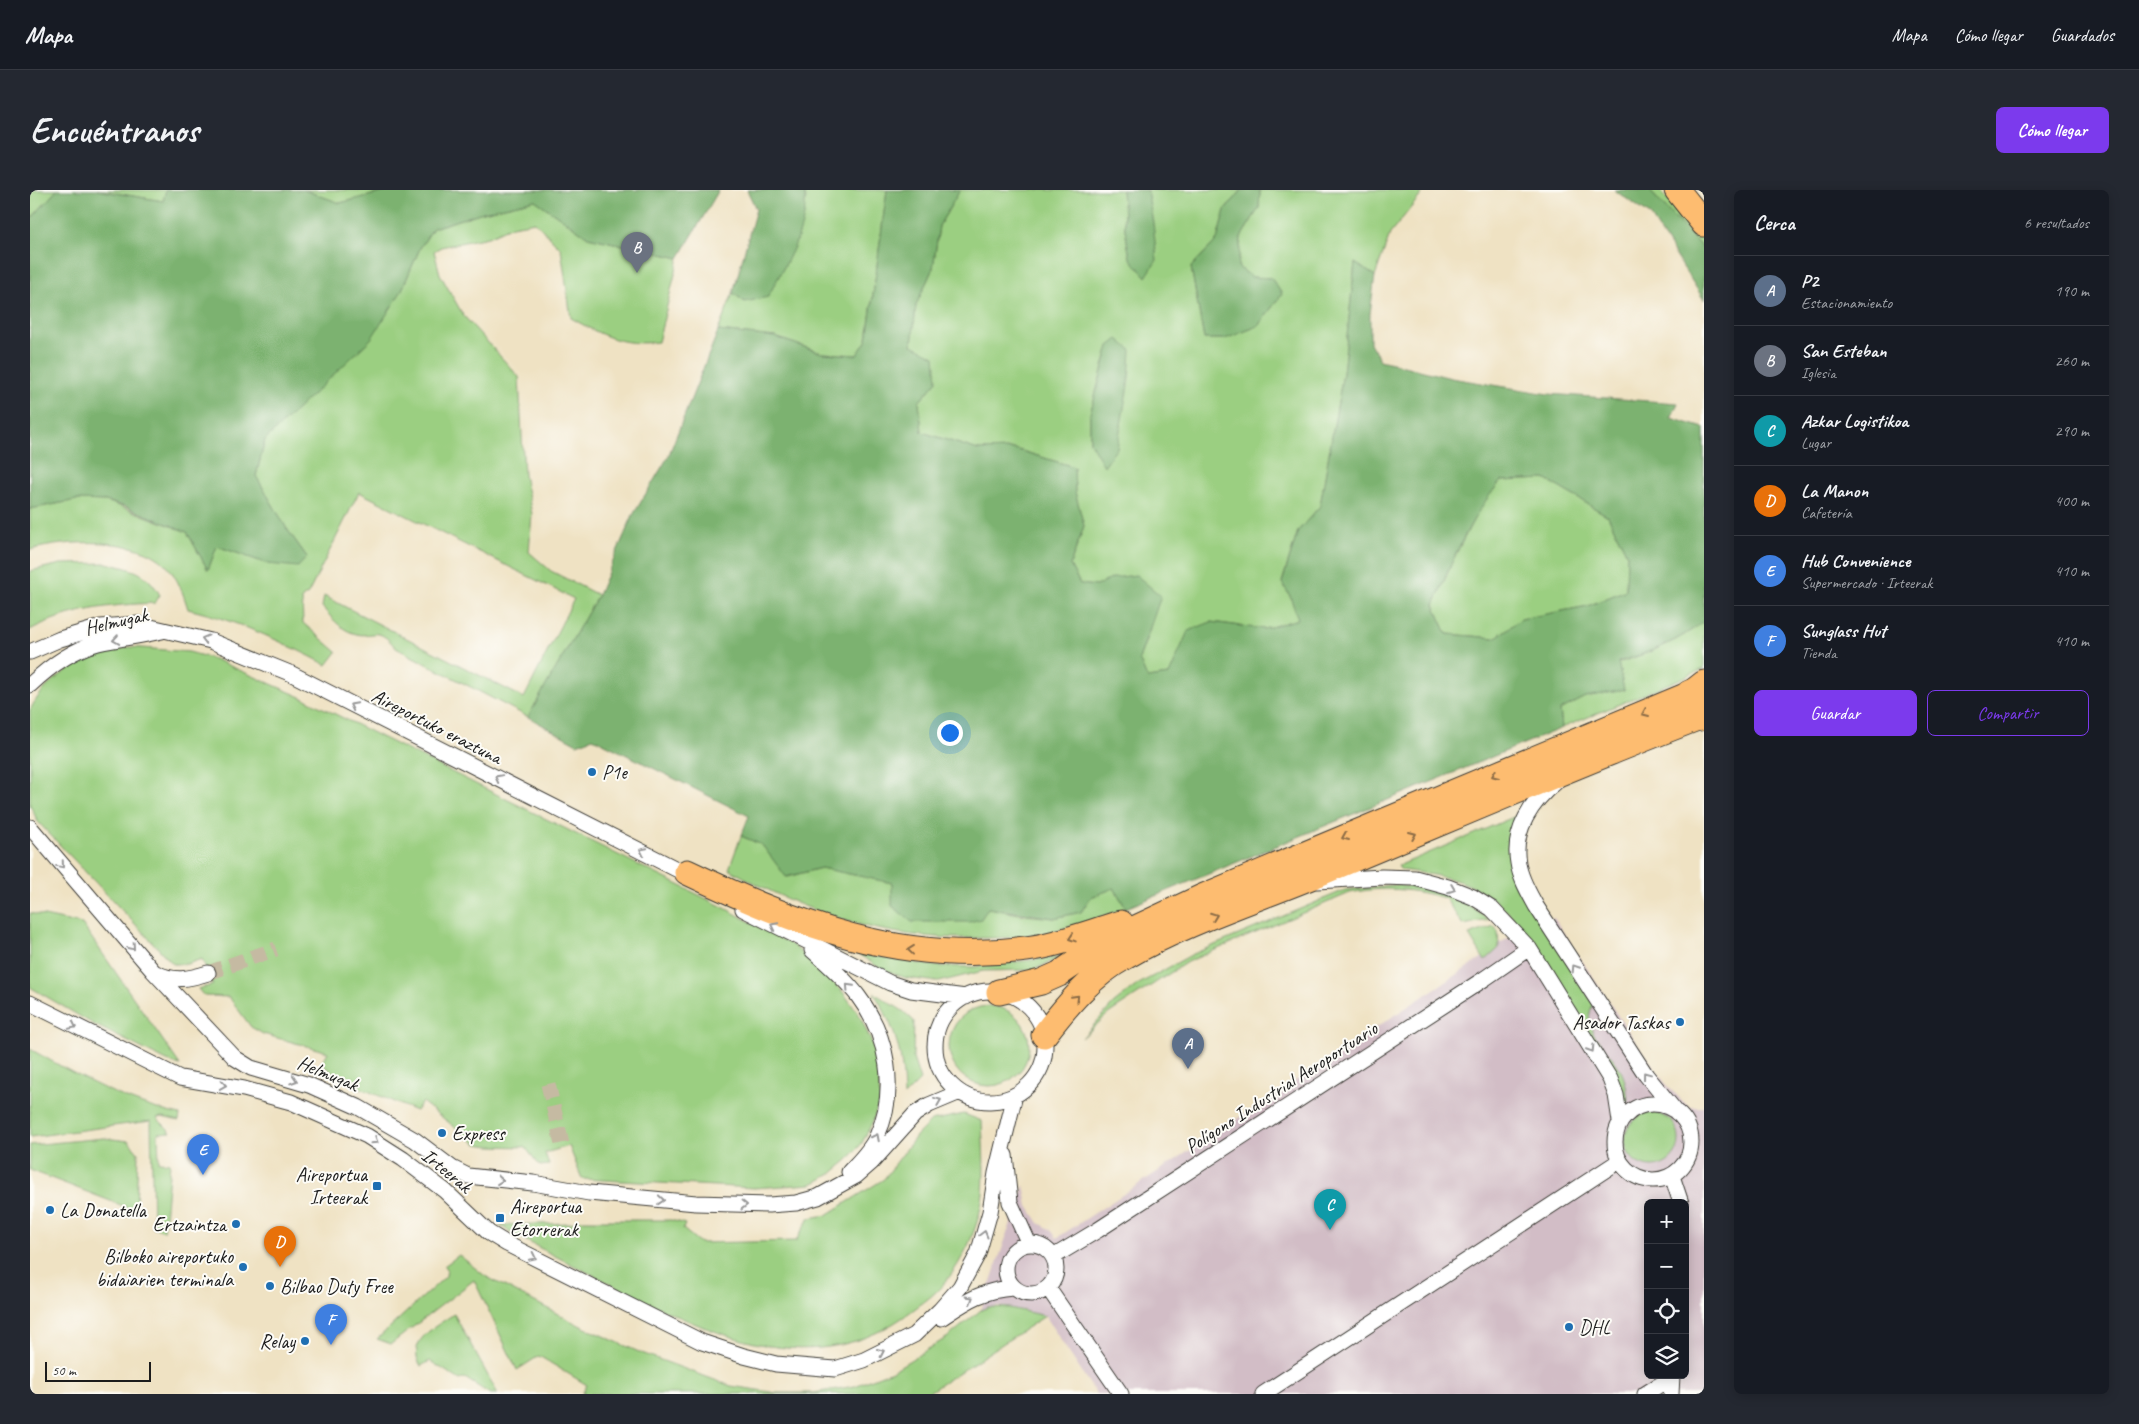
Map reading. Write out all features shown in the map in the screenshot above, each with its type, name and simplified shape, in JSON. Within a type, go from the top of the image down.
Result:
[{"type":"highway","points":[[1677,190],[1704,224]]},
{"type":"highway","points":[[1044,1035],[1083,990],[1105,970],[1125,957],[1184,928],[1300,882],[1577,766],[1700,700]]},
{"type":"highway","points":[[999,992],[1041,982],[1059,974],[1106,942],[1202,898],[1700,700]]},
{"type":"highway","points":[[687,872],[837,934],[895,947],[940,952],[985,953],[1027,949],[1058,943],[1202,898]]},
{"type":"street","points":[[30,652],[60,639],[101,626],[138,624],[164,630]]},
{"type":"street","name":"Helmugak","points":[[30,685],[48,668],[71,654],[88,647],[164,630]]},
{"type":"street","name":"Aireportuko eraztuna","points":[[164,630],[211,641],[292,674],[687,872],[702,886],[729,902],[890,983],[911,990],[966,997]]},
{"type":"street","points":[[1300,882],[1382,877],[1415,878],[1448,887],[1473,897],[1492,909],[1529,948],[1610,1079],[1616,1095],[1620,1121],[1614,1141],[1619,1161],[1626,1171],[1637,1178],[1648,1181],[1672,1176],[1682,1168],[1688,1158],[1691,1145],[1690,1133],[1685,1122],[1646,1075],[1536,906],[1518,862],[1518,842],[1524,818],[1540,795],[1577,766]]},
{"type":"street","name":"Helmugak","points":[[30,827],[153,971],[227,1050],[244,1064],[309,1085],[358,1107],[415,1140],[461,1174],[475,1178],[541,1184],[589,1193],[696,1203],[769,1205],[796,1203],[818,1197],[835,1189],[872,1162],[915,1114],[929,1105],[960,1092]]},
{"type":"street","points":[[799,938],[850,988],[871,1016],[882,1042],[889,1078],[885,1114],[876,1138],[835,1189]]},
{"type":"street","name":"Polígono Industrial Aeroportuario","points":[[1053,1257],[1098,1230],[1529,948]]},
{"type":"street","points":[[153,971],[174,979],[190,978],[208,972]]},
{"type":"street","points":[[999,992],[1012,996],[1033,1011],[1044,1035],[1043,1063],[1032,1082],[1015,1095],[997,1101],[977,1100],[960,1092],[949,1083],[941,1071],[936,1057],[935,1043],[938,1029],[944,1016],[954,1005],[976,993],[999,992]]},
{"type":"street","name":"Irteerak","points":[[30,1003],[180,1078],[244,1089],[291,1102],[366,1136],[403,1159],[445,1191],[489,1233],[702,1342],[776,1364],[835,1369],[864,1360],[914,1335]]},
{"type":"street","points":[[914,1335],[960,1287],[978,1254],[990,1212],[996,1173],[1015,1095]]},
{"type":"street","points":[[1620,1121],[1633,1109],[1649,1104],[1668,1107],[1677,1112]]},
{"type":"street","points":[[1004,1137],[1006,1182],[1010,1202],[1029,1244]]},
{"type":"street","points":[[1263,1394],[1619,1161]]},
{"type":"street","points":[[1672,1176],[1680,1199]]},
{"type":"street","points":[[1029,1244],[1047,1249],[1053,1257],[1056,1273],[1048,1288],[1040,1293],[1031,1295],[1021,1293],[1013,1288],[1008,1280],[1007,1261],[1012,1253],[1020,1247],[1029,1244]]},
{"type":"street","points":[[914,1335],[975,1295],[998,1289],[1013,1288]]},
{"type":"street","points":[[1048,1288],[1121,1394]]},
{"type":"street","points":[[1645,1394],[1668,1379]]},
{"type":"street","points":[[1671,1394],[1672,1379]]},
{"type":"shaded area","points":[[1554,918],[1624,1025],[1668,1087],[1689,1107],[1704,1107],[1704,1394],[1096,1394],[1045,1316],[998,1306],[981,1310],[1024,1185],[1028,1206],[1039,1223],[1050,1229],[1057,1238],[1483,957],[1485,960],[1499,948],[1499,943]]},
{"type":"green space","points":[[30,190],[57,190],[30,220]]},
{"type":"green space","points":[[57,190],[97,190],[163,201],[166,190],[304,190],[340,203],[392,190],[719,190],[679,258],[588,237],[535,200],[483,212],[433,228],[420,248],[401,292],[371,339],[265,440],[256,476],[287,529],[307,557],[298,567],[268,564],[217,546],[208,570],[187,532],[126,507],[106,501],[77,500],[30,509],[30,220]]},
{"type":"green space","points":[[97,190],[166,190],[163,201]]},
{"type":"green space","points":[[304,190],[392,190],[340,203]]},
{"type":"green space","points":[[747,190],[804,190],[805,204],[804,218],[795,245],[768,297],[745,302],[733,293],[756,209]]},
{"type":"green space","points":[[804,190],[887,190],[867,340],[857,355],[822,353],[775,337],[718,331],[733,293],[745,302],[806,199]]},
{"type":"green space","points":[[887,190],[960,190],[939,226],[933,268],[916,305],[912,345],[935,356],[937,381],[919,402],[922,432],[978,450],[1015,449],[1074,467],[1075,492],[1084,526],[1070,565],[1080,584],[1096,586],[1113,578],[1136,575],[1161,596],[1139,659],[1147,678],[1169,675],[1188,631],[1211,622],[1264,629],[1298,619],[1290,596],[1282,583],[1298,531],[1320,506],[1343,373],[1355,263],[1375,276],[1370,314],[1370,343],[1380,360],[1451,378],[1548,394],[1678,403],[1671,418],[1704,428],[1704,621],[1684,635],[1663,646],[1618,662],[1624,690],[1585,697],[1560,710],[1562,728],[1126,908],[1114,888],[1091,897],[1081,912],[1054,918],[988,908],[981,919],[969,922],[912,922],[892,906],[892,883],[821,868],[786,877],[762,845],[741,836],[749,816],[593,738],[577,744],[528,717],[598,595],[633,515],[668,457],[718,331],[775,337],[822,353],[857,355],[867,340]],"holes":[[[1545,479],[1608,516],[1627,554],[1626,590],[1588,606],[1521,619],[1495,638],[1447,634],[1434,605],[1471,524],[1501,481]]]},
{"type":"green space","points":[[960,190],[1122,190],[1125,229],[1130,258],[1148,199],[1147,190],[1242,190],[1225,210],[1217,240],[1191,267],[1204,339],[1225,339],[1258,326],[1282,294],[1271,278],[1252,277],[1238,267],[1241,237],[1259,208],[1260,190],[1425,190],[1390,234],[1375,276],[1355,263],[1343,373],[1320,506],[1298,531],[1282,582],[1299,619],[1264,629],[1211,622],[1169,675],[1147,678],[1139,659],[1150,629],[1113,578],[1096,586],[1080,584],[1070,565],[1084,526],[1075,492],[1074,467],[1015,449],[978,450],[922,432],[919,402],[937,381],[912,345],[916,305],[933,268],[939,226]],"holes":[[[1104,363],[1122,413],[1117,447],[1090,442],[1090,414]]]},
{"type":"green space","points":[[1122,190],[1147,190],[1157,260],[1146,277],[1130,258],[1125,229]]},
{"type":"green space","points":[[1242,190],[1260,190],[1259,208],[1241,237],[1238,267],[1252,277],[1271,278],[1282,294],[1258,326],[1225,339],[1204,339],[1191,267],[1217,240],[1225,210]]},
{"type":"green space","points":[[1614,190],[1649,190],[1704,250],[1704,300],[1650,215]]},
{"type":"green space","points":[[1649,190],[1660,190],[1704,241],[1704,250]]},
{"type":"green space","points":[[535,200],[588,237],[679,258],[658,342],[645,343],[623,341],[603,335],[571,318],[561,249],[535,222],[512,226],[488,237],[441,247],[434,251],[440,274],[463,315],[519,377],[524,475],[532,514],[529,552],[551,571],[598,595],[528,717],[396,648],[384,636],[379,634],[360,635],[344,629],[322,607],[324,596],[524,698],[574,599],[359,492],[308,594],[302,598],[303,623],[337,652],[327,665],[260,633],[188,609],[180,586],[166,565],[154,556],[138,549],[101,543],[81,543],[62,544],[30,550],[30,509],[77,500],[106,501],[187,532],[208,570],[217,546],[268,564],[307,557],[287,529],[256,476],[265,440],[401,292],[420,248],[433,228],[483,212]]},
{"type":"green space","points":[[1118,339],[1131,350],[1129,379],[1117,448],[1104,466],[1090,442],[1090,414],[1109,346]]},
{"type":"green space","points":[[1545,479],[1608,516],[1627,554],[1626,590],[1588,606],[1521,619],[1495,638],[1447,634],[1434,605],[1453,560],[1481,505],[1501,481]]},
{"type":"green space","points":[[107,563],[138,572],[149,580],[160,595],[155,603],[91,609],[60,617],[30,630],[30,571],[61,564]]},
{"type":"green space","points":[[1704,621],[1704,669],[1562,728],[1560,710],[1585,697],[1624,690],[1618,663],[1663,646],[1684,635]]},
{"type":"green space","points":[[130,647],[189,652],[214,659],[301,697],[723,907],[794,946],[842,991],[860,1016],[877,1055],[880,1099],[873,1121],[862,1143],[848,1160],[831,1174],[812,1184],[754,1188],[582,1179],[569,1146],[545,1153],[549,1165],[540,1166],[525,1147],[477,1144],[422,1102],[416,1111],[353,1085],[321,1064],[328,1052],[263,1034],[251,1027],[229,997],[204,996],[198,989],[213,985],[202,959],[187,964],[173,964],[38,822],[30,805],[30,710],[38,696],[48,685],[72,667],[100,655]]},
{"type":"green space","points":[[1516,816],[1510,855],[1593,1004],[1590,1023],[1597,1039],[1621,1071],[1627,1090],[1628,1102],[1622,1103],[1541,956],[1516,921],[1484,893],[1464,883],[1401,870],[1398,866]]},
{"type":"green space","points":[[741,836],[762,845],[787,877],[821,868],[893,883],[988,908],[1024,915],[1054,918],[1081,912],[1091,897],[1114,888],[1126,908],[1070,927],[1021,937],[992,938],[910,935],[879,929],[818,912],[729,869]]},
{"type":"green space","points":[[1394,885],[1421,888],[1456,899],[1489,920],[1463,925],[1445,898],[1421,892],[1386,889],[1350,893],[1187,962],[1108,1014],[1082,1038],[1113,1004],[1137,985],[1191,955],[1345,890]]},
{"type":"green space","points":[[30,913],[82,924],[180,1065],[167,1061],[93,1024],[30,987]]},
{"type":"green space","points":[[1494,926],[1498,932],[1499,948],[1485,961],[1469,935]]},
{"type":"green space","points":[[857,953],[935,966],[974,967],[1063,956],[1033,970],[983,971],[939,982],[906,978],[881,969]]},
{"type":"green space","points":[[874,993],[903,1011],[914,1021],[913,1058],[920,1080],[904,1096],[902,1067],[897,1042],[888,1018]]},
{"type":"green space","points":[[989,1006],[1004,1009],[1017,1018],[1026,1031],[1029,1046],[1026,1061],[1017,1074],[1004,1083],[989,1086],[974,1083],[961,1074],[952,1061],[949,1046],[952,1031],[961,1018],[974,1009]]},
{"type":"green space","points":[[30,1049],[84,1079],[121,1096],[180,1115],[179,1121],[162,1117],[157,1118],[171,1132],[158,1133],[159,1162],[170,1163],[164,1231],[153,1227],[151,1121],[30,1137]]},
{"type":"green space","points":[[1647,1113],[1657,1113],[1667,1117],[1675,1125],[1679,1140],[1675,1155],[1667,1163],[1657,1167],[1647,1167],[1637,1163],[1629,1155],[1625,1145],[1625,1135],[1629,1125],[1637,1117]]},
{"type":"green space","points":[[964,1114],[982,1121],[984,1175],[978,1219],[961,1259],[946,1282],[913,1310],[876,1333],[839,1345],[802,1349],[764,1345],[690,1322],[557,1257],[499,1225],[572,1223],[578,1220],[671,1220],[685,1224],[683,1229],[700,1243],[796,1241],[809,1218],[827,1215],[884,1179],[917,1135],[931,1121]]},
{"type":"green space","points":[[104,1138],[129,1141],[138,1153],[136,1209],[129,1215],[120,1215],[126,1207],[30,1170],[30,1145]]},
{"type":"green space","points":[[459,1255],[485,1276],[581,1326],[639,1352],[731,1386],[777,1393],[814,1393],[855,1386],[892,1371],[948,1337],[981,1310],[988,1307],[1010,1308],[1045,1316],[926,1394],[582,1394],[587,1385],[539,1356],[517,1370],[474,1280],[391,1344],[377,1339],[446,1276],[447,1268],[444,1266]]},
{"type":"green space","points":[[454,1314],[498,1394],[490,1394],[465,1378],[460,1380],[430,1361],[421,1366],[417,1357],[419,1342],[431,1330]]},
{"type":"tunnel","points":[[208,973],[276,949]]},
{"type":"tunnel","points":[[548,1084],[563,1148]]},
{"type":"place","name":"San Esteban","points":[[637,273]]},
{"type":"place","name":"P1e","points":[[592,772]]},
{"type":"place","name":"Asador Taskas","points":[[1680,1022]]},
{"type":"place","name":"P2","points":[[1188,1069]]},
{"type":"place","name":"Express","points":[[442,1133]]},
{"type":"place","name":"Hub Convenience","points":[[203,1175]]},
{"type":"place","name":"Aireportua Irteerak","points":[[377,1186]]},
{"type":"place","name":"La Donatella","points":[[50,1210]]},
{"type":"place","name":"Aireportua Etorrerak","points":[[500,1218]]},
{"type":"place","name":"Ertzaintza","points":[[236,1224]]},
{"type":"place","name":"Azkar Logistikoa","points":[[1330,1230]]},
{"type":"place","name":"Bilboko aireportuko bidaiarien terminala","points":[[243,1267]]},
{"type":"place","name":"La Manon","points":[[280,1267]]},
{"type":"place","name":"Bilbao Duty Free","points":[[270,1286]]},
{"type":"place","name":"DHL","points":[[1569,1327]]},
{"type":"place","name":"Relay","points":[[305,1341]]},
{"type":"place","name":"Sunglass Hut","points":[[331,1345]]}]
